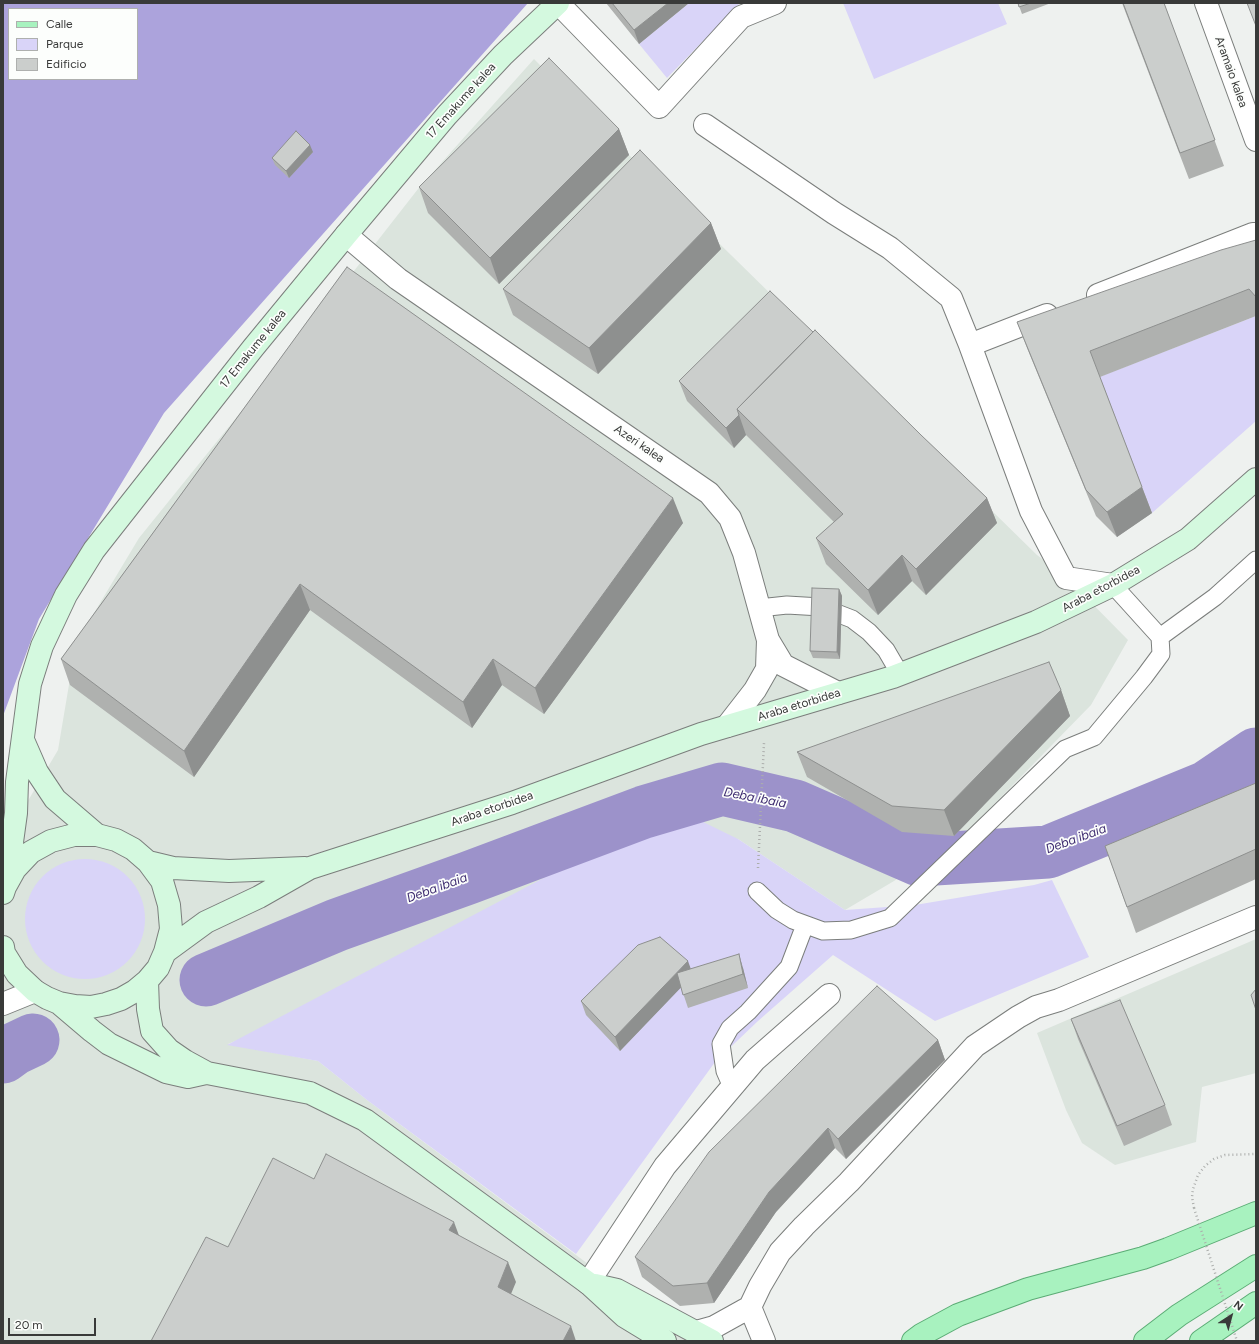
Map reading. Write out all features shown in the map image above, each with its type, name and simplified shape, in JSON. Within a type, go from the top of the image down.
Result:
[{"type":"main road","points":[[913,1341],[958,1315],[1028,1289],[1143,1258],[1256,1213]]},
{"type":"main road","points":[[1146,1341],[1179,1315],[1256,1266]]},
{"type":"main road","points":[[1201,1341],[1256,1303]]},
{"type":"street","points":[[558,3],[659,107],[741,17],[775,3]]},
{"type":"street","name":"17 Emakume kalea","points":[[15,869],[12,842],[16,813],[17,782],[30,684],[42,646],[66,595],[94,550],[253,348],[296,296],[351,240],[374,201],[447,115],[492,66],[558,3]]},
{"type":"street","name":"Aramaio kalea","points":[[1206,3],[1256,140]]},
{"type":"street","points":[[705,124],[834,213],[890,248],[951,298],[970,345],[1031,511],[1066,578],[1113,585]]},
{"type":"street","points":[[970,345],[1256,234]]},
{"type":"street","name":"Azeri kalea","points":[[351,240],[404,283],[710,493],[730,518],[744,553],[768,640],[766,669],[755,690],[727,726]]},
{"type":"street","name":"Araba etorbidea","points":[[165,952],[206,922],[259,897],[310,868],[512,803],[701,734],[900,674],[1036,622],[1113,585],[1188,539],[1256,479]]},
{"type":"street","points":[[768,640],[783,665],[838,693]]},
{"type":"street","points":[[23,740],[37,772],[55,798],[97,835]]},
{"type":"street","points":[[3,893],[15,869],[31,852],[51,841],[74,835],[97,835],[116,840],[133,849],[148,862],[162,881],[170,905],[171,929],[165,952],[158,968],[147,981],[135,991],[121,999],[91,1007],[59,1003],[46,998],[35,991],[17,974],[4,953],[3,947]]},
{"type":"street","name":"Araba etorbidea","points":[[148,862],[173,868],[229,871],[310,868]]},
{"type":"street","points":[[588,1283],[617,1290],[704,1336],[714,1327],[750,1307],[760,1286],[780,1252],[804,1226],[850,1182],[974,1046],[1036,1007],[1059,1000],[1256,917]]},
{"type":"street","points":[[147,981],[148,1009],[152,1031],[169,1050],[207,1073],[310,1093],[365,1120],[588,1283],[624,1316],[665,1341]]},
{"type":"street","points":[[3,1004],[35,991]]},
{"type":"street","points":[[588,1283],[664,1166],[756,1060],[829,995]]},
{"type":"street","points":[[59,1003],[109,1044],[166,1072],[188,1077],[207,1073]]},
{"type":"street","points":[[750,1307],[764,1341]]},
{"type":"lane","points":[[1160,637],[1215,597],[1256,560]]},
{"type":"lane","points":[[757,890],[777,910],[793,920],[822,931],[851,930],[890,918],[1065,749],[1094,737],[1144,677],[1161,654],[1160,637],[1113,585]]},
{"type":"lane","points":[[759,608],[787,605],[821,607],[852,619],[869,632],[886,650],[900,674]]},
{"type":"lane","points":[[732,1087],[725,1071],[721,1044],[730,1028],[748,1012],[789,967],[805,925]]},
{"type":"path","points":[[757,890],[763,770]]},
{"type":"path","points":[[1237,1341],[1194,1208],[1192,1189],[1198,1175],[1214,1158],[1225,1155],[1256,1154]]},
{"type":"shaded area","points":[[3,3],[528,3],[164,413],[39,619],[3,716]]},
{"type":"shaded area","points":[[534,59],[629,155],[1037,555],[1067,578],[1128,640],[1091,705],[970,829],[894,881],[845,910],[738,839],[228,1044],[318,1061],[367,1100],[692,1341],[3,1341],[3,843],[58,750],[76,643],[139,538],[332,299],[418,189]]},
{"type":"shaded area","points":[[1256,939],[1256,1073],[1202,1087],[1196,1142],[1115,1165],[1082,1143],[1066,1110],[1037,1033]]},
{"type":"green space","points":[[689,3],[740,3],[667,78],[639,44]]},
{"type":"green space","points":[[843,3],[998,3],[1007,24],[874,79]]},
{"type":"green space","points":[[1256,316],[1256,421],[1152,513],[1099,377]]},
{"type":"green space","points":[[697,819],[738,839],[845,910],[915,905],[1034,885],[1052,880],[1089,957],[935,1021],[833,955],[758,1021],[715,1062],[576,1254],[367,1100],[318,1061],[227,1045],[610,843]]},
{"type":"green space","points":[[85,859],[108,863],[128,876],[141,896],[145,919],[141,942],[128,962],[108,975],[85,979],[62,975],[42,962],[29,942],[25,919],[29,896],[42,876],[62,863]]},
{"type":"building","points":[[612,3],[668,3],[634,30]]},
{"type":"building","points":[[1018,3],[1031,3],[1019,7]]},
{"type":"building","points":[[1123,3],[1164,3],[1215,140],[1180,153]]},
{"type":"building","points":[[1247,3],[1256,3],[1256,26]]},
{"type":"building","points":[[549,58],[619,129],[490,258],[419,187]]},
{"type":"building","points":[[296,131],[310,145],[286,171],[272,158]]},
{"type":"building","points":[[640,150],[711,223],[589,348],[503,289]]},
{"type":"building","points":[[1256,240],[1256,297],[1249,289],[1090,351],[1142,487],[1107,512],[1086,490],[1017,322],[1221,250]]},
{"type":"building","points":[[347,267],[673,498],[535,688],[493,659],[463,702],[300,584],[184,751],[61,659]]},
{"type":"building","points":[[770,291],[813,332],[737,409],[739,415],[726,428],[679,381]]},
{"type":"building","points":[[815,330],[987,498],[916,569],[902,555],[868,590],[816,538],[843,514],[737,409]]},
{"type":"building","points":[[812,588],[839,589],[837,652],[810,651]]},
{"type":"building","points":[[1049,662],[1061,690],[944,810],[892,806],[797,752]]},
{"type":"building","points":[[1256,783],[1256,849],[1127,907],[1105,846]]},
{"type":"building","points":[[660,937],[688,961],[615,1037],[581,1001],[638,945]]},
{"type":"building","points":[[739,954],[743,974],[683,995],[677,973]]},
{"type":"building","points":[[877,986],[938,1040],[838,1139],[828,1128],[769,1192],[707,1283],[673,1286],[635,1257],[709,1152]]},
{"type":"building","points":[[1256,989],[1256,1010],[1251,995]]},
{"type":"building","points":[[1120,1000],[1165,1105],[1117,1126],[1071,1019]]},
{"type":"building","points":[[326,1154],[454,1222],[449,1230],[508,1262],[498,1287],[571,1326],[563,1341],[151,1341],[206,1237],[228,1247],[273,1158],[314,1179]]},
{"type":"waterway","name":"Deba ibaia","points":[[206,980],[337,925],[644,812],[722,789],[795,806],[919,860],[1048,852],[1207,787],[1256,754]]},
{"type":"waterway","name":"Deba ibaia","points":[[3,1057],[14,1049],[33,1040]]}]
